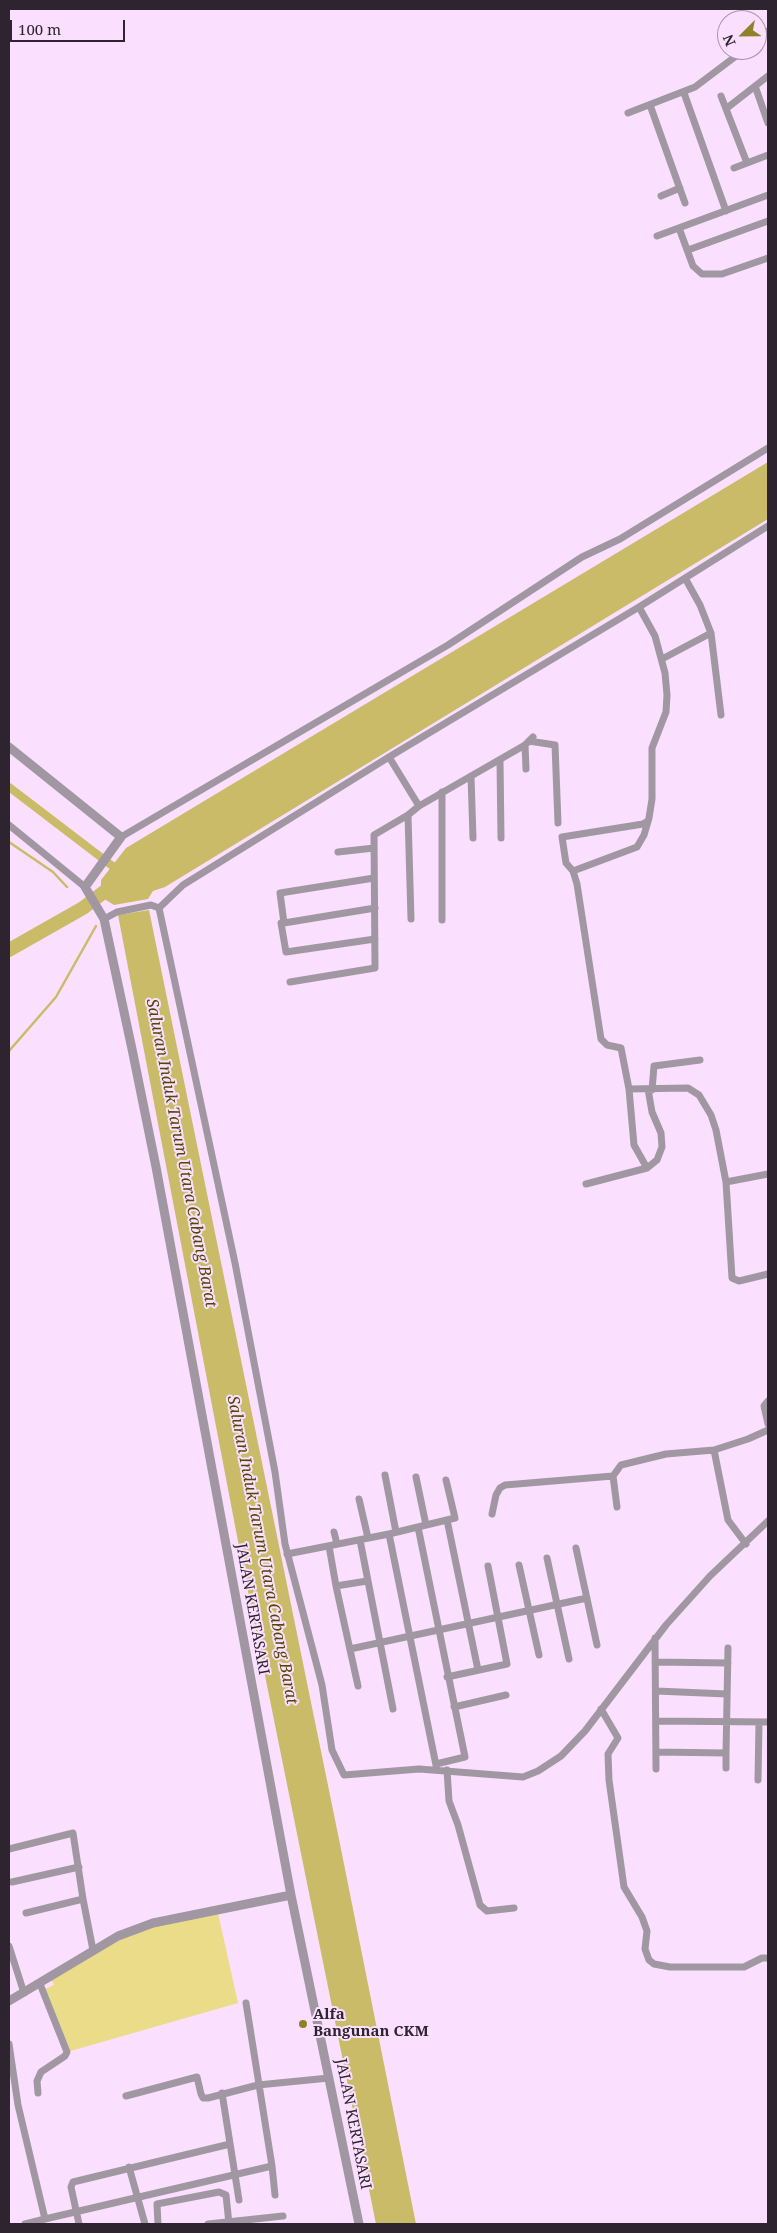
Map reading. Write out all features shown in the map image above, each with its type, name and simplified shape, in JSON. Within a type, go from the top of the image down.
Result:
[{"type":"street","points":[[628,113],[684,93],[731,60]]},
{"type":"street","points":[[727,108],[768,76]]},
{"type":"street","points":[[755,86],[768,123]]},
{"type":"street","points":[[684,93],[726,211]]},
{"type":"street","points":[[721,96],[747,163]]},
{"type":"street","points":[[650,105],[685,203]]},
{"type":"street","points":[[734,168],[768,155]]},
{"type":"street","points":[[661,196],[680,188]]},
{"type":"street","points":[[657,236],[768,195]]},
{"type":"street","points":[[688,250],[768,221]]},
{"type":"street","points":[[679,228],[695,269],[702,274],[722,274],[768,258]]},
{"type":"street","points":[[9,825],[86,890],[92,877],[121,837],[448,645],[582,557],[620,539],[768,448]]},
{"type":"street","points":[[159,908],[183,885],[389,757],[639,607],[768,526]]},
{"type":"street","points":[[685,578],[700,605],[711,632],[721,715]]},
{"type":"street","points":[[573,871],[637,847],[644,835],[648,821],[652,799],[652,748],[666,712],[667,695],[662,659],[655,636],[639,607]]},
{"type":"street","points":[[662,659],[711,632]]},
{"type":"street","points":[[526,769],[529,741]]},
{"type":"street","points":[[290,982],[375,968],[374,835],[376,832],[408,815],[419,806],[500,760],[529,741],[555,745],[558,823]]},
{"type":"street","points":[[9,747],[121,837]]},
{"type":"street","points":[[389,757],[419,806]]},
{"type":"street","points":[[500,760],[501,838]]},
{"type":"street","points":[[471,776],[473,838]]},
{"type":"street","points":[[442,792],[442,920]]},
{"type":"street","points":[[408,815],[411,919]]},
{"type":"street","points":[[647,1168],[634,1145],[629,1089],[621,1048],[607,1044],[601,1038],[577,884],[573,871],[566,863],[562,837],[644,824],[648,821]]},
{"type":"street","points":[[338,852],[374,848]]},
{"type":"street","points":[[284,923],[280,893],[374,878]]},
{"type":"street","name":"JALAN KERTASARI","points":[[86,890],[102,916],[156,1167],[291,1895],[358,2224]]},
{"type":"street","points":[[102,916],[151,905],[159,908]]},
{"type":"street","points":[[159,908],[238,1282],[273,1462],[287,1554],[322,1686],[332,1750],[344,1775],[436,1767],[465,1757],[447,1677],[422,1526],[416,1477]]},
{"type":"street","points":[[375,908],[281,923],[286,952],[375,939]]},
{"type":"street","points":[[586,1184],[647,1168],[657,1160],[662,1147],[661,1133],[652,1112],[650,1089],[654,1066],[700,1060]]},
{"type":"street","points":[[629,1089],[688,1088],[699,1095],[711,1115],[716,1130],[726,1182],[732,1278],[739,1282],[768,1274]]},
{"type":"street","points":[[726,1182],[768,1174]]},
{"type":"street","points":[[768,1402],[764,1406],[768,1424]]},
{"type":"street","points":[[618,1507],[614,1476],[621,1465],[685,1451],[714,1450],[768,1430]]},
{"type":"street","points":[[714,1450],[728,1520],[746,1544]]},
{"type":"street","points":[[385,1475],[410,1635],[436,1767]]},
{"type":"street","points":[[492,1514],[496,1495],[500,1488],[505,1485],[614,1476]]},
{"type":"street","points":[[287,1554],[393,1533],[455,1518],[446,1480]]},
{"type":"street","points":[[359,1499],[368,1538]]},
{"type":"street","points":[[447,1520],[478,1670]]},
{"type":"street","points":[[436,1767],[447,1770],[523,1777],[531,1775],[561,1756],[585,1731],[655,1638],[710,1576],[746,1544],[768,1521]]},
{"type":"street","points":[[334,1532],[336,1586],[358,1686]]},
{"type":"street","points":[[360,1540],[366,1581],[393,1709]]},
{"type":"street","points":[[576,1548],[597,1645]]},
{"type":"street","points":[[547,1558],[570,1659]]},
{"type":"street","points":[[519,1565],[539,1655]]},
{"type":"street","points":[[447,1677],[507,1664],[488,1566]]},
{"type":"street","points":[[336,1586],[366,1581]]},
{"type":"street","points":[[350,1649],[587,1598]]},
{"type":"street","points":[[655,1638],[656,1770]]},
{"type":"street","points":[[726,1768],[728,1648]]},
{"type":"street","points":[[655,1662],[728,1663]]},
{"type":"street","points":[[656,1691],[727,1694]]},
{"type":"street","points":[[454,1707],[506,1695]]},
{"type":"street","points":[[601,1710],[618,1738],[608,1754],[609,1780],[624,1887],[645,1924],[647,1931],[645,1949],[649,1960],[654,1964],[670,1967],[744,1967],[762,1958],[768,1958]]},
{"type":"street","points":[[656,1721],[768,1722]]},
{"type":"street","points":[[758,1780],[759,1722]]},
{"type":"street","points":[[656,1752],[726,1753]]},
{"type":"street","points":[[447,1770],[449,1801],[460,1831],[480,1905],[487,1911],[514,1908]]},
{"type":"street","points":[[9,1849],[73,1833],[93,1950]]},
{"type":"street","points":[[12,1882],[79,1867]]},
{"type":"street","points":[[9,2001],[118,1936],[153,1923],[291,1895]]},
{"type":"street","points":[[26,1913],[83,1900]]},
{"type":"street","points":[[9,1946],[24,1993]]},
{"type":"street","points":[[38,2093],[38,2081],[41,2072],[62,2058],[67,2052],[40,1984]]},
{"type":"street","points":[[246,2003],[275,2195]]},
{"type":"street","points":[[9,2044],[18,2105],[44,2219]]},
{"type":"street","points":[[126,2096],[197,2077],[203,2098],[258,2085],[329,2078]]},
{"type":"street","points":[[222,2093],[239,2200]]},
{"type":"street","points":[[79,2224],[71,2187],[73,2182],[230,2144]]},
{"type":"street","points":[[25,2224],[235,2173],[272,2166]]},
{"type":"street","points":[[129,2168],[145,2224]]},
{"type":"street","points":[[158,2224],[157,2204],[218,2192],[226,2195],[228,2223]]},
{"type":"street","points":[[208,2224],[283,2216]]},
{"type":"shaded area","points":[[218,1913],[238,2003],[67,2052],[45,1989],[54,1985],[50,1977],[93,1950],[153,1923]]},
{"type":"water","points":[[768,462],[768,519],[165,887],[153,891],[148,899],[114,905],[106,900],[101,892],[101,880],[126,848]]},
{"type":"water","name":"Saluran Induk Tarum Utara Cabang Barat","points":[[149,910],[416,2224],[376,2224],[242,1562],[118,915]]},
{"type":"waterway","points":[[9,787],[119,871]]},
{"type":"waterway","points":[[9,842],[53,872],[67,887]]},
{"type":"waterway","points":[[9,950],[83,908],[117,882]]},
{"type":"waterway","points":[[9,1051],[56,997],[96,926]]},
{"type":"place","name":"Alfa Bangunan CKM","points":[[303,2024]]}]
